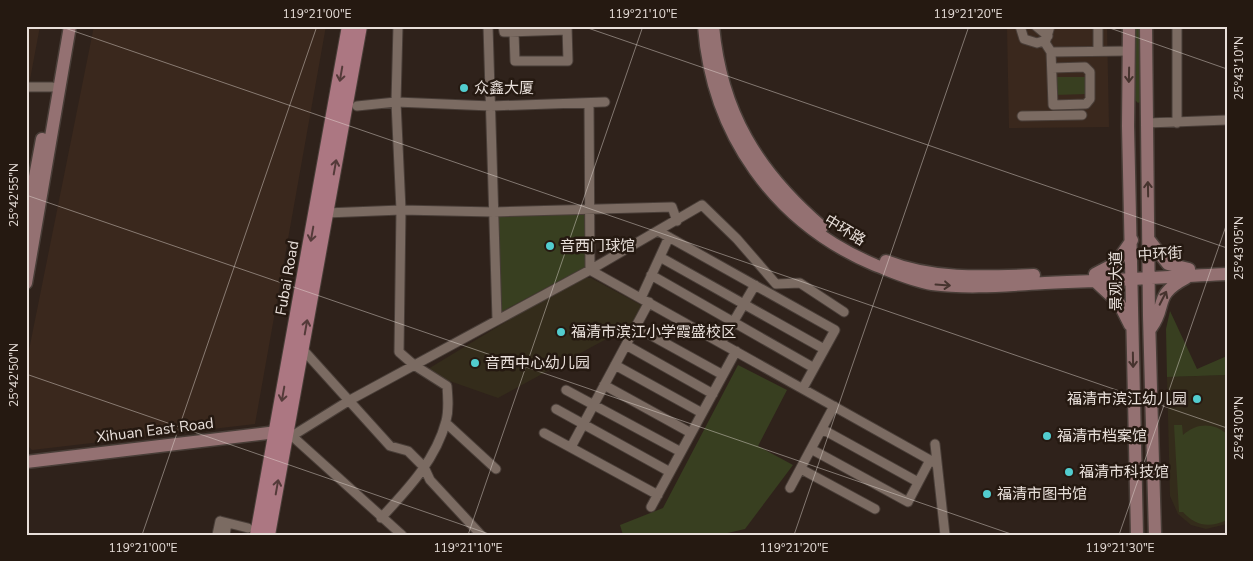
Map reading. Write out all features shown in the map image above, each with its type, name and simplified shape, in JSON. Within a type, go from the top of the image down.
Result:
[{"type":"main road","name":"Fubai Road","points":[[268,535],[349,26]]},
{"type":"main road","name":"Fubai Road","points":[[252,531],[284,435],[360,26]]},
{"type":"street","points":[[381,518],[418,478],[446,422],[447,386],[414,365],[399,352],[401,210],[396,102],[398,26]]},
{"type":"street","points":[[488,26],[497,319]]},
{"type":"street","points":[[504,26],[504,32],[567,28],[568,61],[514,61],[514,32]]},
{"type":"street","name":"中环路","points":[[704,26],[706,53],[715,94],[746,159],[766,186],[790,212],[825,240],[859,258],[894,273],[930,284],[974,286],[1095,277]]},
{"type":"street","name":"中环路","points":[[713,26],[716,53],[725,90],[753,152],[773,180],[795,204],[829,232],[862,251],[896,265],[932,273],[975,277],[1095,277]]},
{"type":"street","points":[[1020,26],[1021,35],[1028,42],[1037,44],[1047,34]]},
{"type":"street","points":[[1036,26],[1047,34],[1051,52],[1053,115]]},
{"type":"street","points":[[1098,26],[1098,51]]},
{"type":"street","name":"景观大道","points":[[1129,26],[1136,535]]},
{"type":"street","points":[[1146,26],[1149,330],[1155,535]]},
{"type":"street","points":[[1177,26],[1177,123]]},
{"type":"street","points":[[26,225],[52,87],[68,27]]},
{"type":"street","points":[[26,283],[68,27]]},
{"type":"street","points":[[1051,52],[1129,51]]},
{"type":"street","points":[[1052,68],[1085,67],[1090,72],[1090,99],[1086,104],[1053,105]]},
{"type":"street","points":[[26,87],[52,87]]},
{"type":"street","points":[[357,106],[396,102],[491,106],[605,102]]},
{"type":"street","points":[[589,103],[590,270]]},
{"type":"street","points":[[1022,116],[1082,115]]},
{"type":"street","points":[[1147,123],[1227,120]]},
{"type":"street","points":[[402,535],[284,435],[590,270],[702,205],[737,238],[776,284],[800,283],[844,312]]},
{"type":"street","points":[[326,213],[401,210],[494,212],[672,207],[677,221]]},
{"type":"street","points":[[1131,212],[1148,212]]},
{"type":"street","points":[[658,231],[835,330],[803,388]]},
{"type":"street","points":[[571,446],[636,326],[652,275],[669,237]]},
{"type":"street","points":[[1149,239],[1168,264],[1189,272],[1167,290],[1160,300],[1156,320],[1149,330]]},
{"type":"street","points":[[1132,240],[1116,263],[1095,277],[1119,303],[1132,323],[1149,316]]},
{"type":"street","points":[[660,257],[824,349]]},
{"type":"street","name":"中环街","points":[[1095,277],[1189,272],[1227,267]]},
{"type":"street","points":[[590,270],[934,462]]},
{"type":"street","name":"中环街","points":[[1189,272],[1227,274]]},
{"type":"street","points":[[652,275],[814,368]]},
{"type":"street","points":[[722,343],[754,285]]},
{"type":"street","points":[[636,326],[723,374]]},
{"type":"street","points":[[626,345],[713,394]]},
{"type":"street","points":[[651,508],[736,351]]},
{"type":"street","points":[[306,353],[390,446],[408,451],[424,467],[430,480],[481,535]]},
{"type":"street","points":[[615,365],[702,413]]},
{"type":"street","points":[[604,385],[691,433]]},
{"type":"street","points":[[566,390],[681,452]]},
{"type":"street","points":[[790,488],[834,406]]},
{"type":"street","points":[[556,409],[670,472]]},
{"type":"street","points":[[446,422],[496,469]]},
{"type":"street","points":[[822,429],[918,482]]},
{"type":"street","points":[[544,433],[658,495]]},
{"type":"street","name":"Xihuan East Road","points":[[26,462],[284,435]]},
{"type":"street","name":"Xihuan East Road","points":[[26,471],[284,435]]},
{"type":"street","points":[[935,444],[934,462],[945,535]]},
{"type":"street","points":[[811,449],[908,502],[918,482],[934,462]]},
{"type":"street","points":[[800,469],[875,509]]},
{"type":"street","points":[[217,535],[220,521],[252,531]]},
{"type":"street","points":[[225,535],[228,522]]},
{"type":"shaded area","points":[[26,26],[40,26],[26,101]]},
{"type":"shaded area","points":[[94,26],[326,26],[255,424],[32,450],[26,444],[26,365]]},
{"type":"shaded area","points":[[1007,26],[1107,26],[1109,127],[1009,128]]},
{"type":"shaded area","name":"福清市滨江小学霞盛校区","points":[[578,278],[591,278],[643,306],[634,324],[498,398],[441,378],[428,369]]},
{"type":"shaded area","points":[[1227,375],[1227,524],[1206,529],[1191,525],[1178,514],[1170,496],[1167,377]]},
{"type":"green space","points":[[1133,26],[1141,26],[1141,101],[1138,103],[1134,99]]},
{"type":"green space","points":[[1054,77],[1087,77],[1087,94],[1054,95]]},
{"type":"green space","points":[[586,214],[587,266],[501,312],[498,215]]},
{"type":"green space","points":[[1170,311],[1197,369],[1227,356],[1227,375],[1167,377],[1166,329]]},
{"type":"green space","points":[[738,365],[787,390],[758,446],[793,465],[745,529],[719,535],[623,535],[620,525],[663,508]]},
{"type":"green space","points":[[1174,425],[1182,425],[1183,435],[1199,426],[1216,427],[1227,434],[1227,520],[1209,525],[1203,524],[1188,517],[1183,512],[1179,512]]},
{"type":"place","name":"众鑫大厦","points":[[464,88]]},
{"type":"place","name":"音西门球馆","points":[[550,246]]},
{"type":"place","name":"福清市滨江小学霞盛校区","points":[[561,332]]},
{"type":"place","name":"音西中心幼儿园","points":[[475,363]]},
{"type":"place","name":"福清市滨江幼儿园","points":[[1197,399]]},
{"type":"place","name":"福清市档案馆","points":[[1047,436]]},
{"type":"place","name":"福清市科技馆","points":[[1069,472]]},
{"type":"place","name":"福清市图书馆","points":[[987,494]]}]
